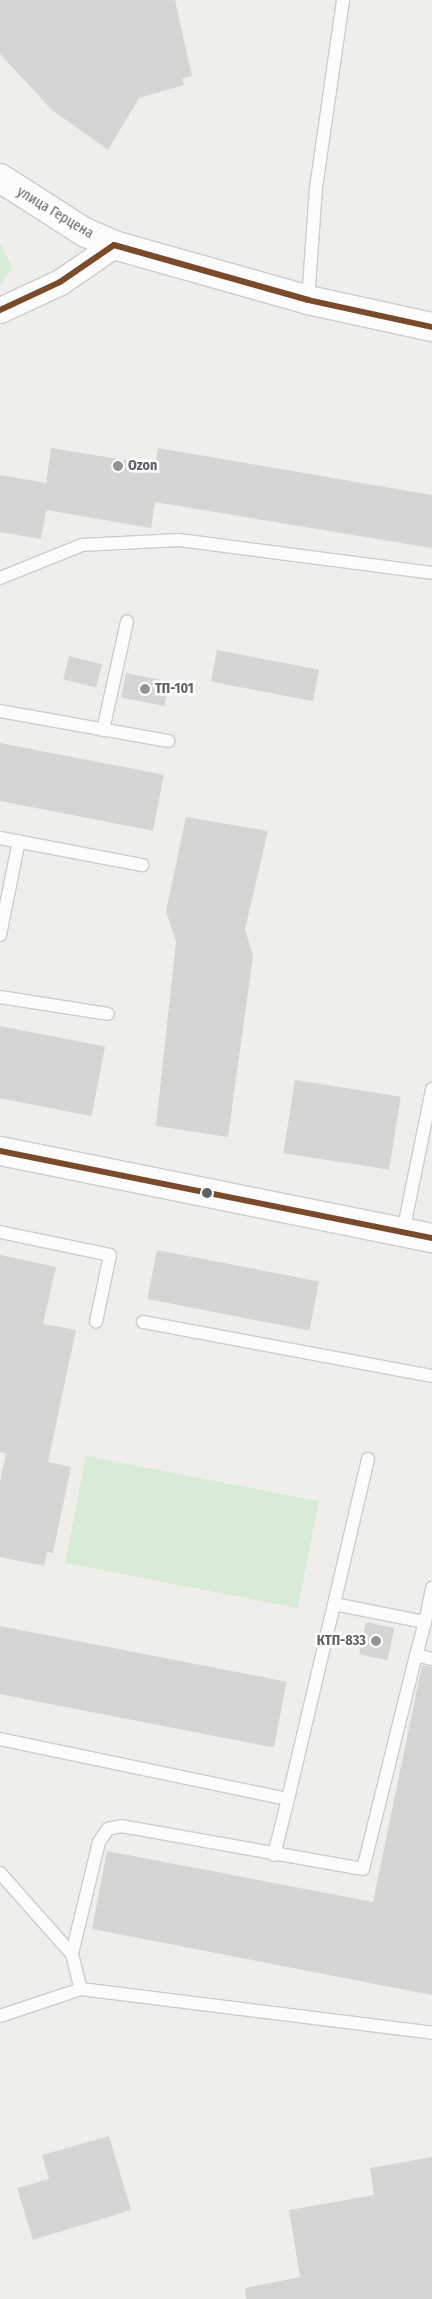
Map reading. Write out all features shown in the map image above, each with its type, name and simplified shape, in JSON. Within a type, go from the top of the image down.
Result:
[{"type":"main road","name":"улица Герцена","points":[[0,178],[84,232],[114,245],[308,300],[432,328]]},
{"type":"main road","points":[[0,1151],[432,1238]]},
{"type":"street","points":[[0,310],[60,282],[114,245]]},
{"type":"lane","points":[[308,300],[316,188],[343,0]]},
{"type":"lane","points":[[0,578],[82,545],[179,540],[432,573]]},
{"type":"lane","points":[[102,730],[127,622]]},
{"type":"lane","points":[[0,711],[168,742]]},
{"type":"lane","points":[[0,838],[142,865]]},
{"type":"lane","points":[[0,935],[19,841]]},
{"type":"lane","points":[[0,997],[108,1014]]},
{"type":"lane","points":[[403,1232],[432,1089]]},
{"type":"lane","points":[[0,1232],[110,1255],[96,1322]]},
{"type":"lane","points":[[143,1322],[432,1376]]},
{"type":"lane","points":[[274,1855],[368,1459]]},
{"type":"lane","points":[[80,1989],[72,1954],[99,1842],[108,1829],[122,1826],[354,1870],[368,1862],[432,1588]]},
{"type":"lane","points":[[334,1604],[425,1622]]},
{"type":"lane","points":[[416,1655],[432,1659]]},
{"type":"lane","points":[[0,1739],[288,1799]]},
{"type":"lane","points":[[0,1874],[72,1954]]},
{"type":"lane","points":[[0,2016],[80,1989],[432,2033]]},
{"type":"green space","points":[[0,242],[12,268],[0,286]]},
{"type":"green space","points":[[86,1456],[319,1501],[298,1608],[65,1563]]},
{"type":"building","points":[[0,0],[175,0],[192,76],[182,78],[184,85],[139,98],[108,150],[52,110],[0,54]]},
{"type":"building","points":[[51,448],[155,465],[158,448],[432,495],[432,548],[155,502],[151,528],[46,510],[41,539],[0,532],[0,475],[46,483]]},
{"type":"building","points":[[217,650],[319,670],[313,701],[211,681]]},
{"type":"building","points":[[69,656],[102,664],[96,688],[63,679]]},
{"type":"building","name":"ТП-101","points":[[126,673],[169,681],[164,706],[121,698]]},
{"type":"building","points":[[0,743],[164,775],[153,831],[0,801]]},
{"type":"building","points":[[186,817],[268,831],[245,929],[253,956],[228,1137],[156,1126],[176,942],[166,911]]},
{"type":"building","points":[[0,1026],[105,1046],[91,1116],[0,1098]]},
{"type":"building","points":[[295,1080],[401,1097],[389,1170],[283,1153]]},
{"type":"building","points":[[157,1250],[319,1281],[309,1331],[147,1299]]},
{"type":"building","points":[[0,1255],[56,1267],[43,1324],[76,1330],[48,1462],[71,1467],[53,1553],[47,1552],[44,1566],[0,1557],[0,1482],[6,1453],[0,1452]]},
{"type":"building","name":"КТП-833","points":[[366,1622],[394,1628],[388,1660],[359,1654]]},
{"type":"building","points":[[0,1626],[287,1682],[274,1747],[0,1694]]},
{"type":"building","points":[[422,1665],[432,1667],[432,1995],[92,1929],[107,1851],[373,1902]]},
{"type":"building","points":[[109,2136],[131,2210],[33,2240],[17,2188],[49,2179],[42,2155]]},
{"type":"building","points":[[432,2157],[432,2299],[246,2299],[245,2288],[300,2277],[289,2210],[374,2195],[370,2168]]},
{"type":"transit line","points":[[0,310],[60,282],[114,245],[308,300],[432,327]]},
{"type":"transit line","points":[[0,1151],[432,1238]]},
{"type":"place","name":"Ozon","points":[[118,466]]},
{"type":"place","name":"ТП-101","points":[[145,689]]},
{"type":"place","name":"КТП-833","points":[[376,1641]]}]
